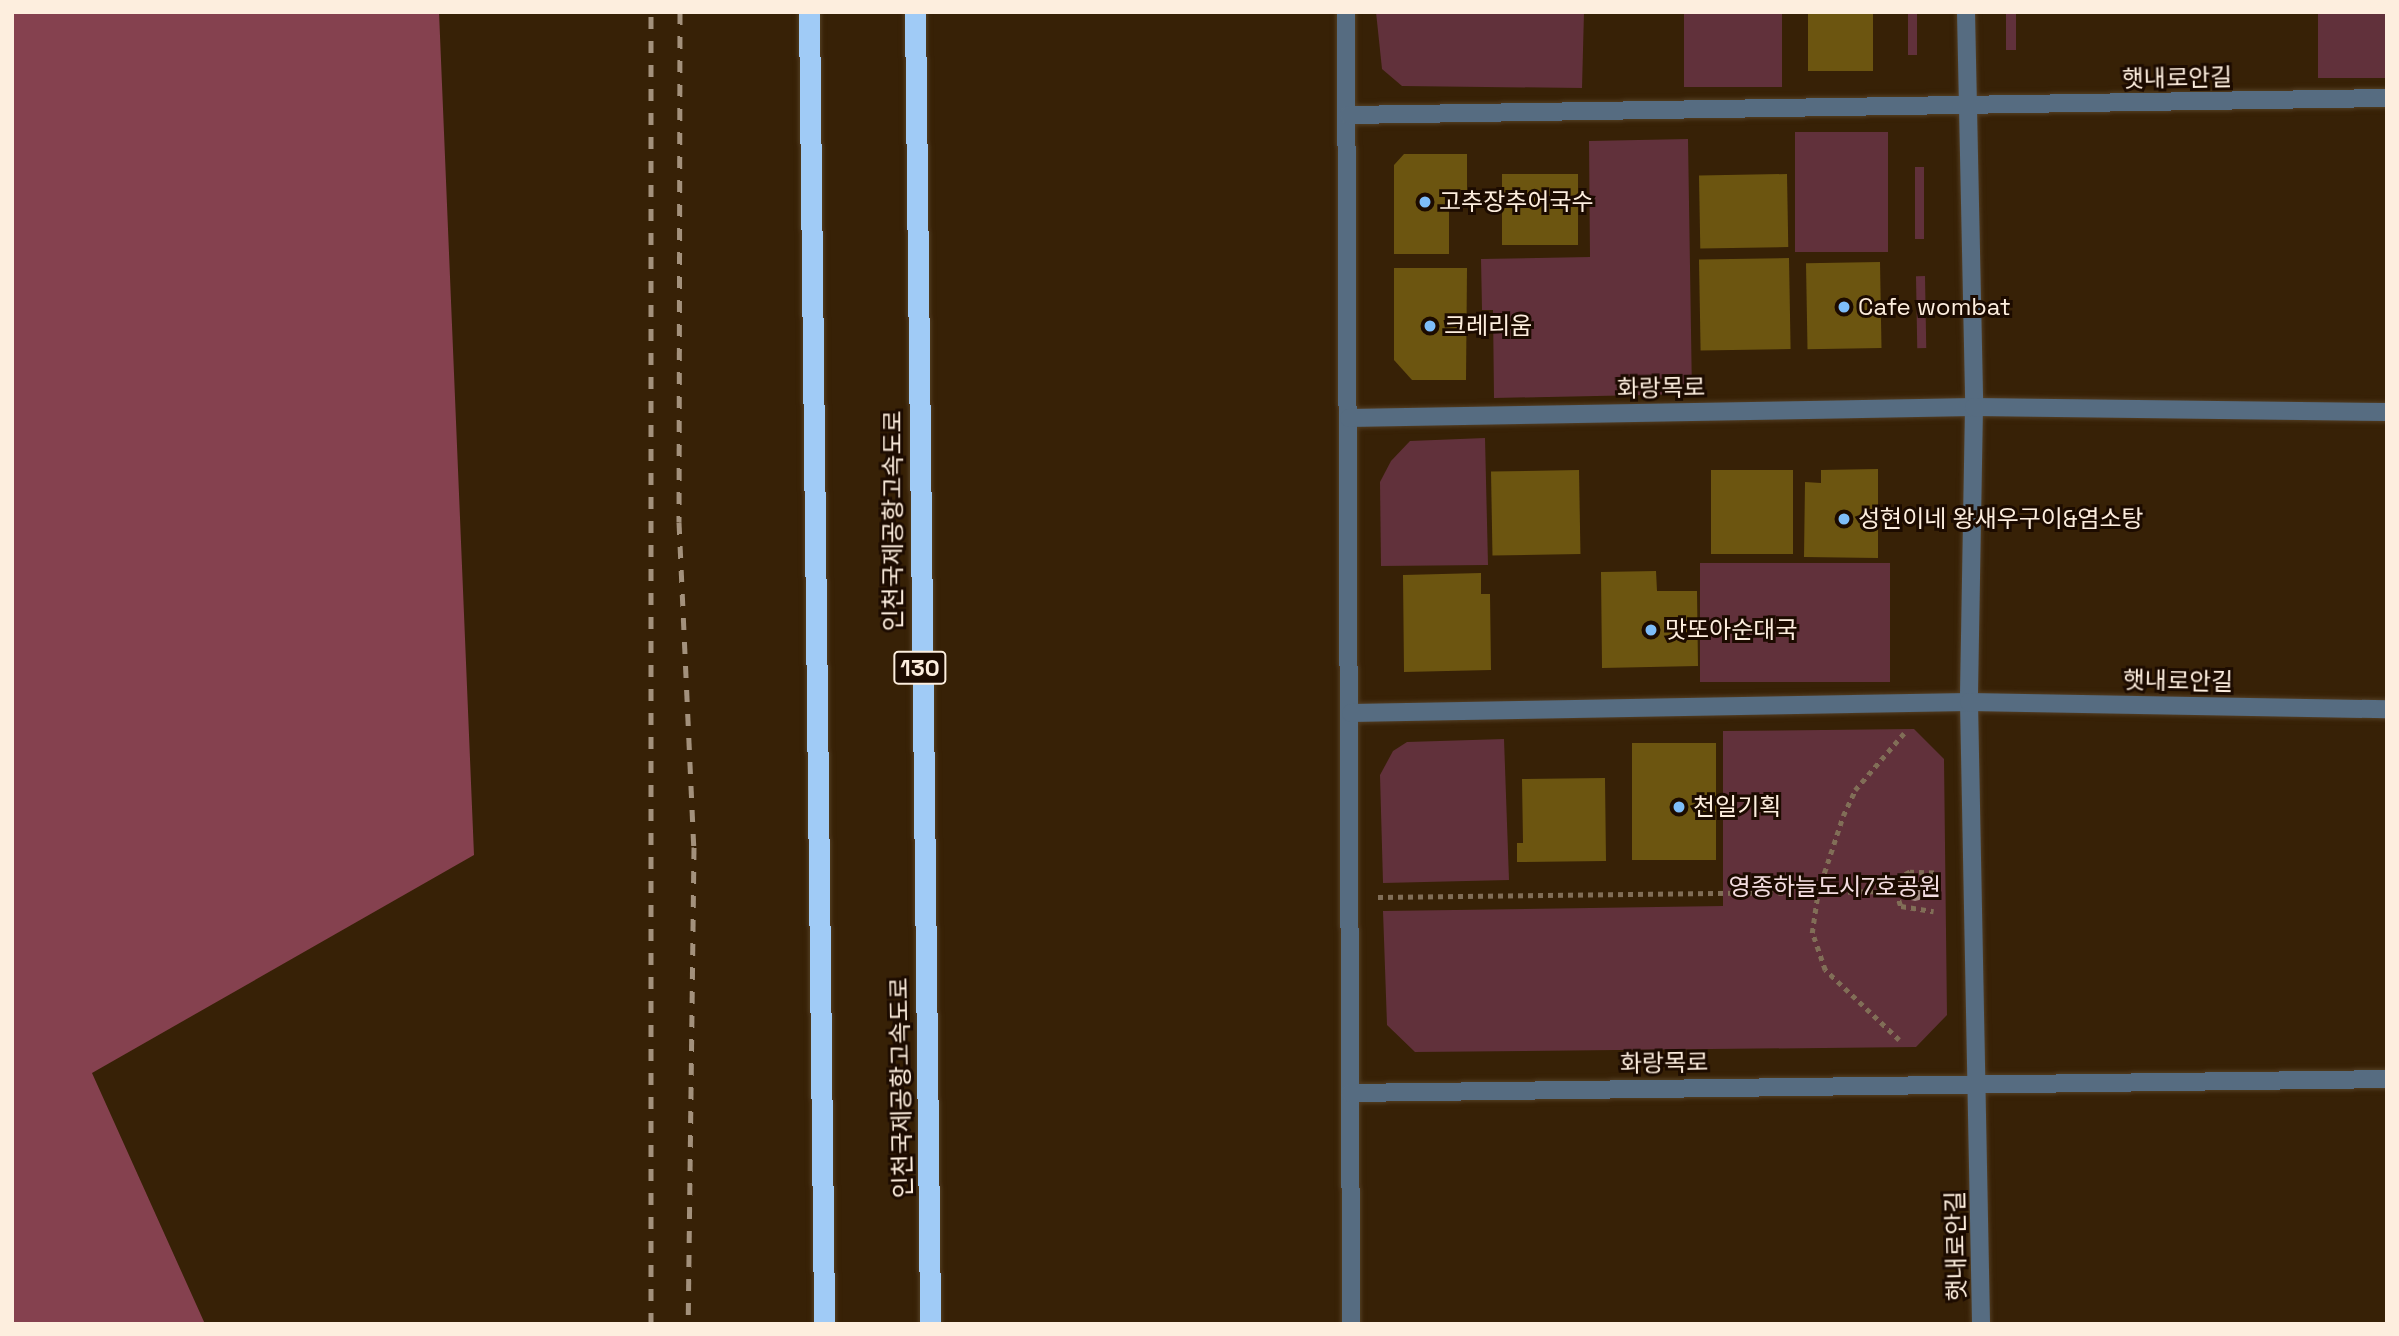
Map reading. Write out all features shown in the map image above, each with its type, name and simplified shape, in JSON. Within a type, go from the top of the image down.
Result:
[{"type":"highway","points":[[809,12],[824,1324]]},
{"type":"highway","name":"인천국제공항고속도로","points":[[915,12],[930,1324]]},
{"type":"street","points":[[1346,12],[1349,115],[1352,713],[1352,1324]]},
{"type":"street","name":"햇내로안길","points":[[1966,12],[1973,407],[1969,702],[1981,1324]]},
{"type":"street","name":"햇내로안길","points":[[1968,107],[2387,98]]},
{"type":"street","points":[[1349,115],[1968,107]]},
{"type":"street","points":[[1973,407],[2387,412]]},
{"type":"street","name":"화랑목로","points":[[1349,418],[1973,407]]},
{"type":"street","points":[[1352,713],[1969,702]]},
{"type":"street","name":"햇내로안길","points":[[1969,702],[2387,709]]},
{"type":"street","points":[[1978,1083],[2387,1079]]},
{"type":"street","name":"화랑목로","points":[[1350,1093],[1978,1083]]},
{"type":"path","points":[[1899,1040],[1839,986],[1815,953],[1812,933],[1818,892],[1855,790],[1906,731]]},
{"type":"path","points":[[1934,873],[1910,872],[1901,877],[1896,891],[1901,906],[1934,911]]},
{"type":"path","points":[[1375,897],[1896,891]]},
{"type":"green space","points":[[1376,12],[1584,12],[1582,88],[1402,86],[1382,69]]},
{"type":"green space","points":[[1684,12],[1782,12],[1782,87],[1684,87]]},
{"type":"green space","points":[[1908,12],[1917,12],[1917,55],[1908,55]]},
{"type":"green space","points":[[2006,12],[2016,12],[2016,50],[2006,50]]},
{"type":"green space","points":[[2318,12],[2387,12],[2387,78],[2318,78]]},
{"type":"green space","points":[[1795,132],[1888,132],[1888,252],[1795,252]]},
{"type":"green space","points":[[1688,139],[1692,394],[1494,398],[1493,310],[1482,310],[1481,259],[1590,257],[1589,141]]},
{"type":"green space","points":[[1915,167],[1924,167],[1924,239],[1915,239]]},
{"type":"green space","points":[[1916,276],[1925,276],[1926,348],[1917,348]]},
{"type":"green space","points":[[1485,438],[1488,565],[1381,566],[1380,482],[1391,461],[1410,441]]},
{"type":"green space","points":[[1700,563],[1890,563],[1890,682],[1700,682]]},
{"type":"green space","name":"영종하늘도시7호공원","points":[[1914,729],[1944,759],[1947,1015],[1916,1047],[1415,1052],[1387,1025],[1383,911],[1723,906],[1723,731]]},
{"type":"green space","points":[[1504,739],[1509,880],[1383,883],[1380,775],[1393,751],[1407,742]]},
{"type":"shaded area","points":[[12,12],[439,12],[474,855],[92,1073],[205,1324],[12,1324]]},
{"type":"building","points":[[1808,12],[1873,12],[1873,71],[1808,71]]},
{"type":"building","points":[[1404,154],[1467,154],[1467,190],[1449,190],[1449,254],[1394,254],[1394,165]]},
{"type":"building","points":[[1502,174],[1578,174],[1578,245],[1502,245]]},
{"type":"building","points":[[1787,174],[1788,247],[1700,249],[1699,176]]},
{"type":"building","points":[[1789,258],[1791,349],[1701,351],[1699,260]]},
{"type":"building","points":[[1880,262],[1882,348],[1808,349],[1806,263]]},
{"type":"building","points":[[1394,268],[1467,268],[1466,380],[1412,380],[1394,360]]},
{"type":"building","points":[[1878,469],[1878,558],[1804,557],[1805,482],[1821,483],[1821,470]]},
{"type":"building","points":[[1579,470],[1580,554],[1492,556],[1491,472]]},
{"type":"building","points":[[1711,470],[1793,470],[1793,554],[1711,554]]},
{"type":"building","points":[[1656,571],[1657,591],[1697,591],[1698,666],[1602,668],[1601,572]]},
{"type":"building","points":[[1481,573],[1481,594],[1490,594],[1491,670],[1404,672],[1403,575]]},
{"type":"building","points":[[1632,743],[1716,743],[1716,860],[1632,860]]},
{"type":"building","points":[[1605,778],[1606,861],[1517,862],[1517,843],[1523,843],[1522,779]]},
{"type":"railway","points":[[651,12],[651,1324]]},
{"type":"railway","points":[[680,12],[679,522],[694,847],[688,1324]]},
{"type":"place","name":"고추장추어국수","points":[[1425,202]]},
{"type":"place","name":"Cafe wombat","points":[[1844,307]]},
{"type":"place","name":"크레리움","points":[[1430,326]]},
{"type":"place","name":"성현이네 왕새우구이&염소탕","points":[[1844,519]]},
{"type":"place","name":"맛또아순대국","points":[[1651,630]]},
{"type":"place","name":"천일기획","points":[[1679,807]]}]
